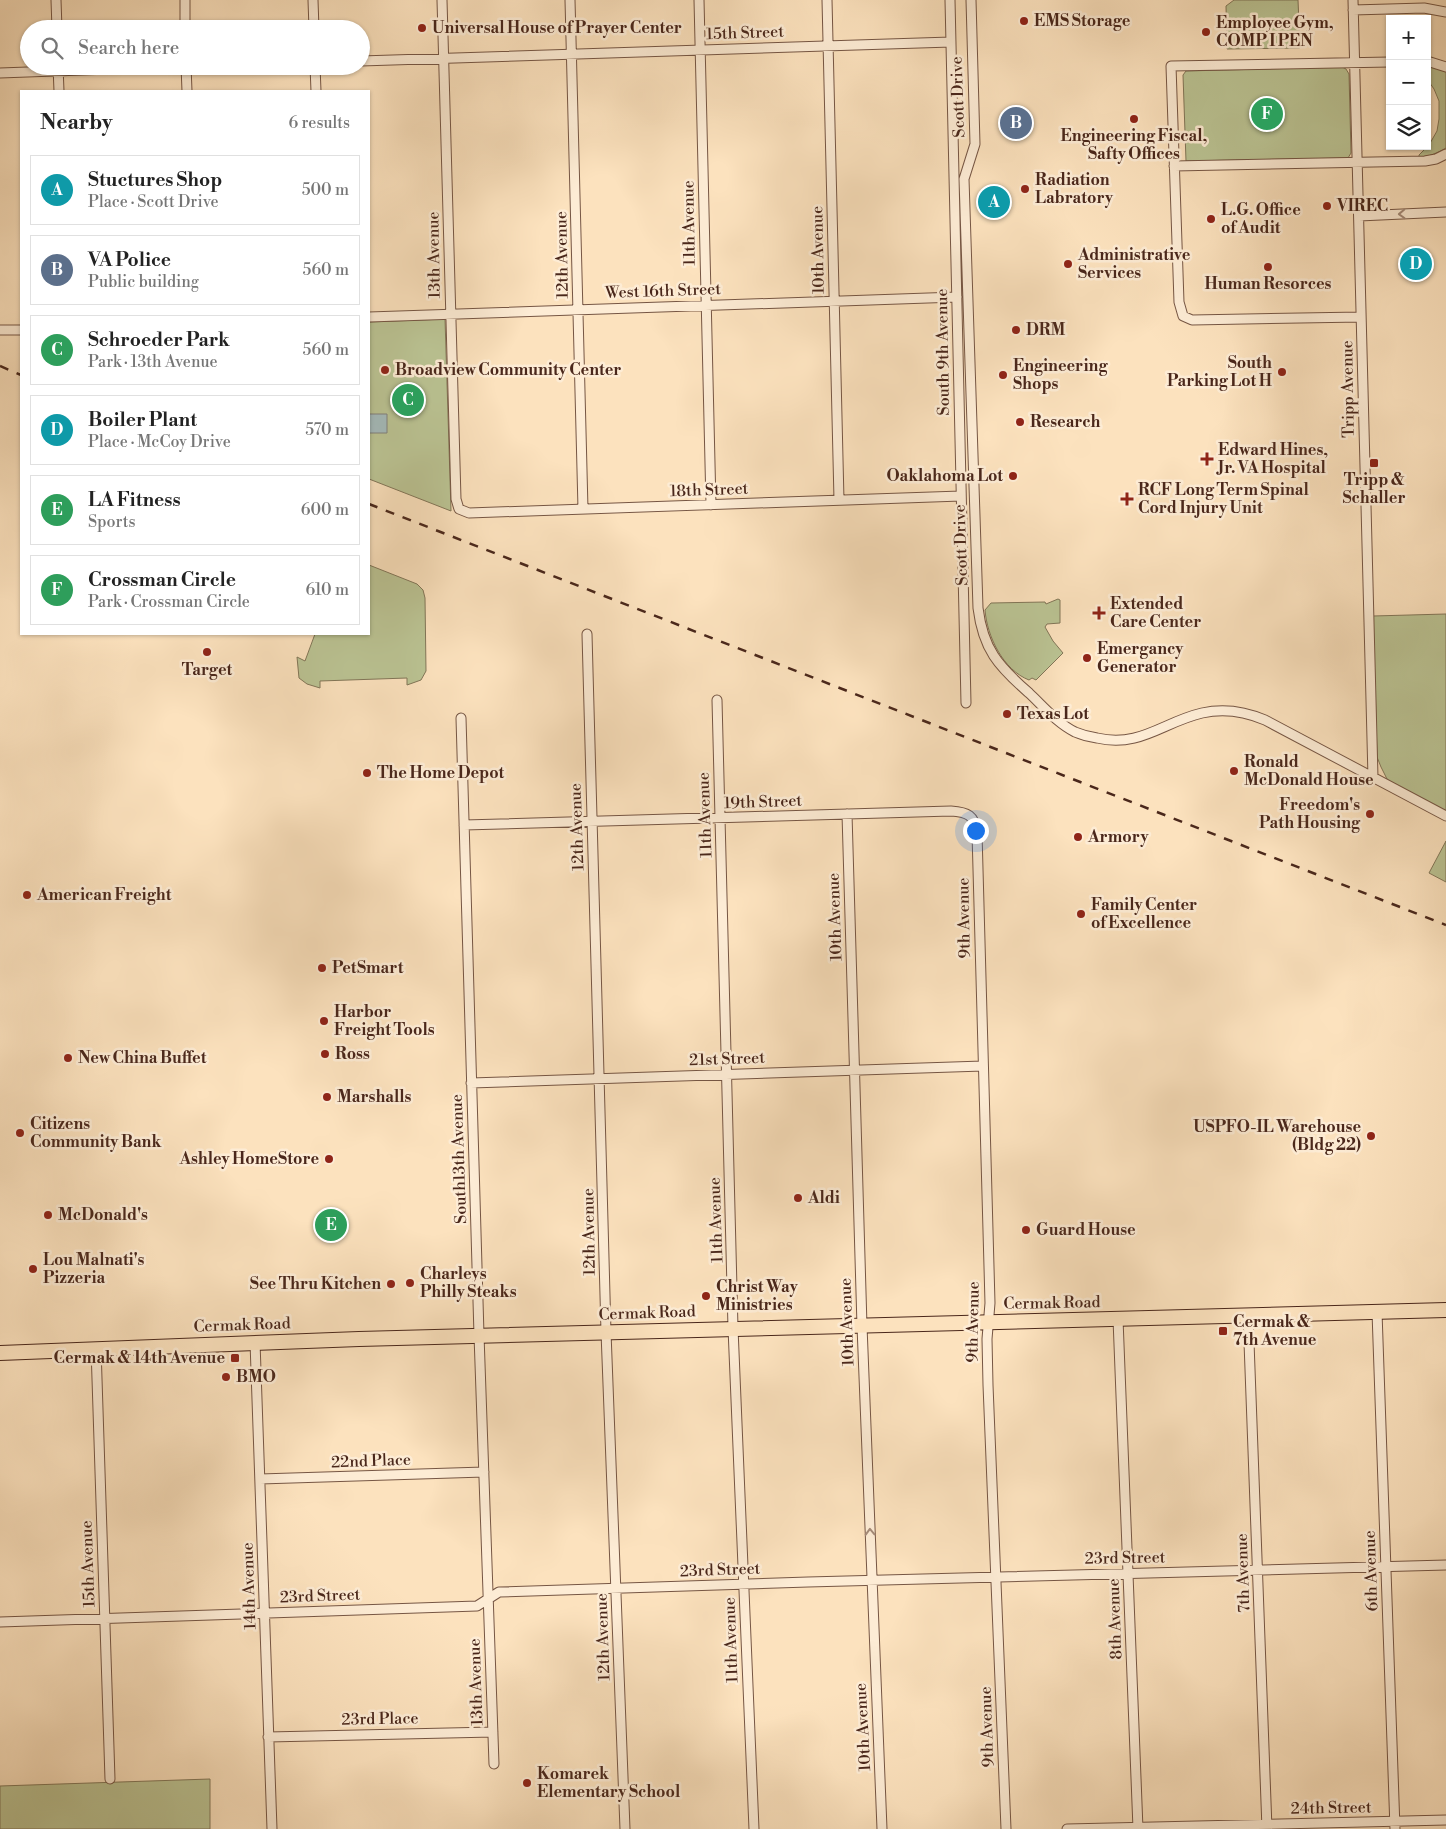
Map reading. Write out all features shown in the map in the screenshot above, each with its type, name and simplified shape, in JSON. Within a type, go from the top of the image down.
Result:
[{"type":"main road","name":"Cermak Road","points":[[0,1353],[255,1342],[1446,1310]]},
{"type":"street","points":[[56,0],[57,20]]},
{"type":"street","points":[[185,0],[185,20]]},
{"type":"street","points":[[313,0],[314,20]]},
{"type":"street","name":"13th Avenue","points":[[442,0],[456,499],[459,509]]},
{"type":"street","name":"12th Avenue","points":[[570,0],[583,509]]},
{"type":"street","name":"11th Avenue","points":[[699,0],[712,505]]},
{"type":"street","name":"10th Avenue","points":[[826,0],[839,500]]},
{"type":"street","name":"South 9th Avenue","points":[[950,0],[966,703]]},
{"type":"street","name":"Scott Drive","points":[[971,0],[975,144],[964,179],[978,608],[984,638],[992,655],[1009,676],[1059,720],[1075,732],[1086,736],[1115,741],[1127,740],[1148,735],[1202,713],[1228,710],[1242,712],[1265,720],[1446,816]]},
{"type":"street","name":"Tripp Avenue","points":[[1353,0],[1372,778]]},
{"type":"street","points":[[1353,10],[1424,8],[1446,12]]},
{"type":"street","name":"15th Street","points":[[370,61],[950,42]]},
{"type":"street","points":[[1361,317],[1192,320],[1183,316],[1179,307],[1171,66],[1386,62]]},
{"type":"street","points":[[1431,62],[1446,66]]},
{"type":"street","points":[[0,73],[20,72]]},
{"type":"street","points":[[58,75],[59,90]]},
{"type":"street","points":[[186,75],[187,90]]},
{"type":"street","points":[[315,75],[316,90]]},
{"type":"street","points":[[1174,166],[1425,161],[1436,159],[1446,154]]},
{"type":"street","points":[[1359,216],[1446,212]]},
{"type":"street","name":"West 16th Street","points":[[370,317],[957,297]]},
{"type":"street","points":[[0,330],[20,330]]},
{"type":"street","name":"18th Street","points":[[459,509],[469,513],[961,496]]},
{"type":"street","name":"12th Avenue","points":[[587,634],[606,1332],[625,1829]]},
{"type":"street","name":"11th Avenue","points":[[717,700],[733,1328],[754,1829]]},
{"type":"street","name":"South13th Avenue","points":[[461,718],[488,1599]]},
{"type":"street","name":"19th Street","points":[[464,825],[951,811],[966,813],[972,817]]},
{"type":"street","name":"10th Avenue","points":[[847,814],[862,1326],[882,1829]]},
{"type":"street","name":"9th Avenue","points":[[972,817],[975,820],[977,833],[990,1303],[987,1339],[988,1385],[1006,1829]]},
{"type":"street","name":"21st Street","points":[[471,1082],[983,1066]]},
{"type":"street","name":"6th Avenue","points":[[1377,1312],[1395,1825]]},
{"type":"street","name":"7th Avenue","points":[[1248,1315],[1267,1827]]},
{"type":"street","name":"8th Avenue","points":[[1118,1319],[1138,1828]]},
{"type":"street","name":"14th Avenue","points":[[255,1342],[272,1829]]},
{"type":"street","name":"15th Avenue","points":[[96,1348],[110,1779]]},
{"type":"street","name":"22nd Place","points":[[260,1479],[484,1472]]},
{"type":"street","name":"23rd Street","points":[[0,1622],[477,1606],[499,1592],[996,1576],[1446,1566]]},
{"type":"street","name":"13th Avenue","points":[[488,1599],[494,1764]]},
{"type":"street","name":"23rd Place","points":[[268,1737],[493,1732]]},
{"type":"street","name":"24th Street","points":[[1067,1829],[1395,1825],[1446,1820]]},
{"type":"green space","points":[[1234,0],[1298,0],[1300,48],[1227,49],[1226,6]]},
{"type":"green space","points":[[1431,65],[1446,71],[1446,148],[1433,154],[1419,157],[1424,150],[1431,150],[1431,142],[1437,131],[1439,101],[1431,85]]},
{"type":"green space","points":[[1342,67],[1349,74],[1351,153],[1348,158],[1186,161],[1183,75],[1186,71]]},
{"type":"green space","points":[[445,319],[451,511],[370,479],[370,322]]},
{"type":"green space","points":[[370,565],[417,584],[423,590],[425,598],[426,671],[421,680],[407,685],[407,678],[320,681],[320,688],[307,684],[299,678],[297,657],[305,661],[315,635],[370,635]]},
{"type":"green space","points":[[1058,599],[1060,600],[1060,623],[1047,624],[1045,627],[1063,653],[1036,680],[1032,678],[1029,680],[1011,668],[998,651],[989,630],[985,610],[991,603],[1045,602],[1046,604]]},
{"type":"green space","points":[[1446,614],[1446,813],[1397,788],[1387,779],[1377,757],[1373,616]]},
{"type":"green space","points":[[1446,841],[1446,882],[1429,873]]},
{"type":"green space","points":[[210,1779],[210,1829],[0,1829],[0,1786]]},
{"type":"water","points":[[370,414],[387,414],[387,433],[370,433]]},
{"type":"railway","points":[[0,366],[20,375]]},
{"type":"railway","points":[[370,504],[1446,925]]},
{"type":"place","name":"EMS Storage","points":[[1024,21]]},
{"type":"place","name":"Universal House of Prayer Center","points":[[422,28]]},
{"type":"place","name":"Employee Gym, COMP I PEN","points":[[1206,32]]},
{"type":"place","name":"Crossman Circle","points":[[1267,114]]},
{"type":"place","name":"Engineering Fiscal, Safty Offices","points":[[1134,119]]},
{"type":"place","name":"VA Police","points":[[1016,123]]},
{"type":"place","name":"Radiation Labratory","points":[[1025,189]]},
{"type":"place","name":"Stuctures Shop","points":[[994,202]]},
{"type":"place","name":"VIREC","points":[[1327,206]]},
{"type":"place","name":"L.G. Office of Audit","points":[[1211,219]]},
{"type":"place","name":"Administrative Services","points":[[1068,264]]},
{"type":"place","name":"Boiler Plant","points":[[1416,264]]},
{"type":"place","name":"Human Resorces","points":[[1268,267]]},
{"type":"place","name":"DRM","points":[[1016,330]]},
{"type":"place","name":"Broadview Community Center","points":[[385,370]]},
{"type":"place","name":"South Parking Lot H","points":[[1282,372]]},
{"type":"place","name":"Engineering Shops","points":[[1003,375]]},
{"type":"place","name":"Schroeder Park","points":[[408,400]]},
{"type":"place","name":"Research","points":[[1020,422]]},
{"type":"place","name":"Edward Hines, Jr. VA Hospital","points":[[1207,459]]},
{"type":"place","name":"Tripp & Schaller","points":[[1374,463]]},
{"type":"place","name":"Oaklahoma Lot","points":[[1013,476]]},
{"type":"place","name":"RCF Long Term Spinal Cord Injury Unit","points":[[1127,499]]},
{"type":"place","name":"Extended Care Center","points":[[1099,613]]},
{"type":"place","name":"Target","points":[[207,652]]},
{"type":"place","name":"Emergancy Generator","points":[[1087,658]]},
{"type":"place","name":"Texas Lot","points":[[1007,714]]},
{"type":"place","name":"Ronald McDonald House","points":[[1234,771]]},
{"type":"place","name":"The Home Depot","points":[[367,773]]},
{"type":"place","name":"Freedom's Path Housing","points":[[1370,814]]},
{"type":"place","name":"Armory","points":[[1078,837]]},
{"type":"place","name":"American Freight","points":[[27,895]]},
{"type":"place","name":"Family Center of Excellence","points":[[1081,914]]},
{"type":"place","name":"PetSmart","points":[[322,968]]},
{"type":"place","name":"Harbor Freight Tools","points":[[324,1021]]},
{"type":"place","name":"Ross","points":[[325,1054]]},
{"type":"place","name":"New China Buffet","points":[[68,1058]]},
{"type":"place","name":"Marshalls","points":[[327,1097]]},
{"type":"place","name":"Citizens Community Bank","points":[[20,1133]]},
{"type":"place","name":"USPFO-IL Warehouse (Bldg 22)","points":[[1371,1136]]},
{"type":"place","name":"Ashley HomeStore","points":[[329,1159]]},
{"type":"place","name":"Aldi","points":[[798,1198]]},
{"type":"place","name":"McDonald's","points":[[48,1215]]},
{"type":"place","name":"LA Fitness","points":[[331,1225]]},
{"type":"place","name":"Guard House","points":[[1026,1230]]},
{"type":"place","name":"Lou Malnati's Pizzeria","points":[[33,1269]]},
{"type":"place","name":"Charleys Philly Steaks","points":[[410,1283]]},
{"type":"place","name":"See Thru Kitchen","points":[[391,1284]]},
{"type":"place","name":"Christ Way Ministries","points":[[706,1296]]},
{"type":"place","name":"Cermak & 7th Avenue","points":[[1223,1331]]},
{"type":"place","name":"Cermak & 14th Avenue","points":[[235,1358]]},
{"type":"place","name":"BMO","points":[[226,1377]]},
{"type":"place","name":"Komarek Elementary School","points":[[527,1783]]}]
